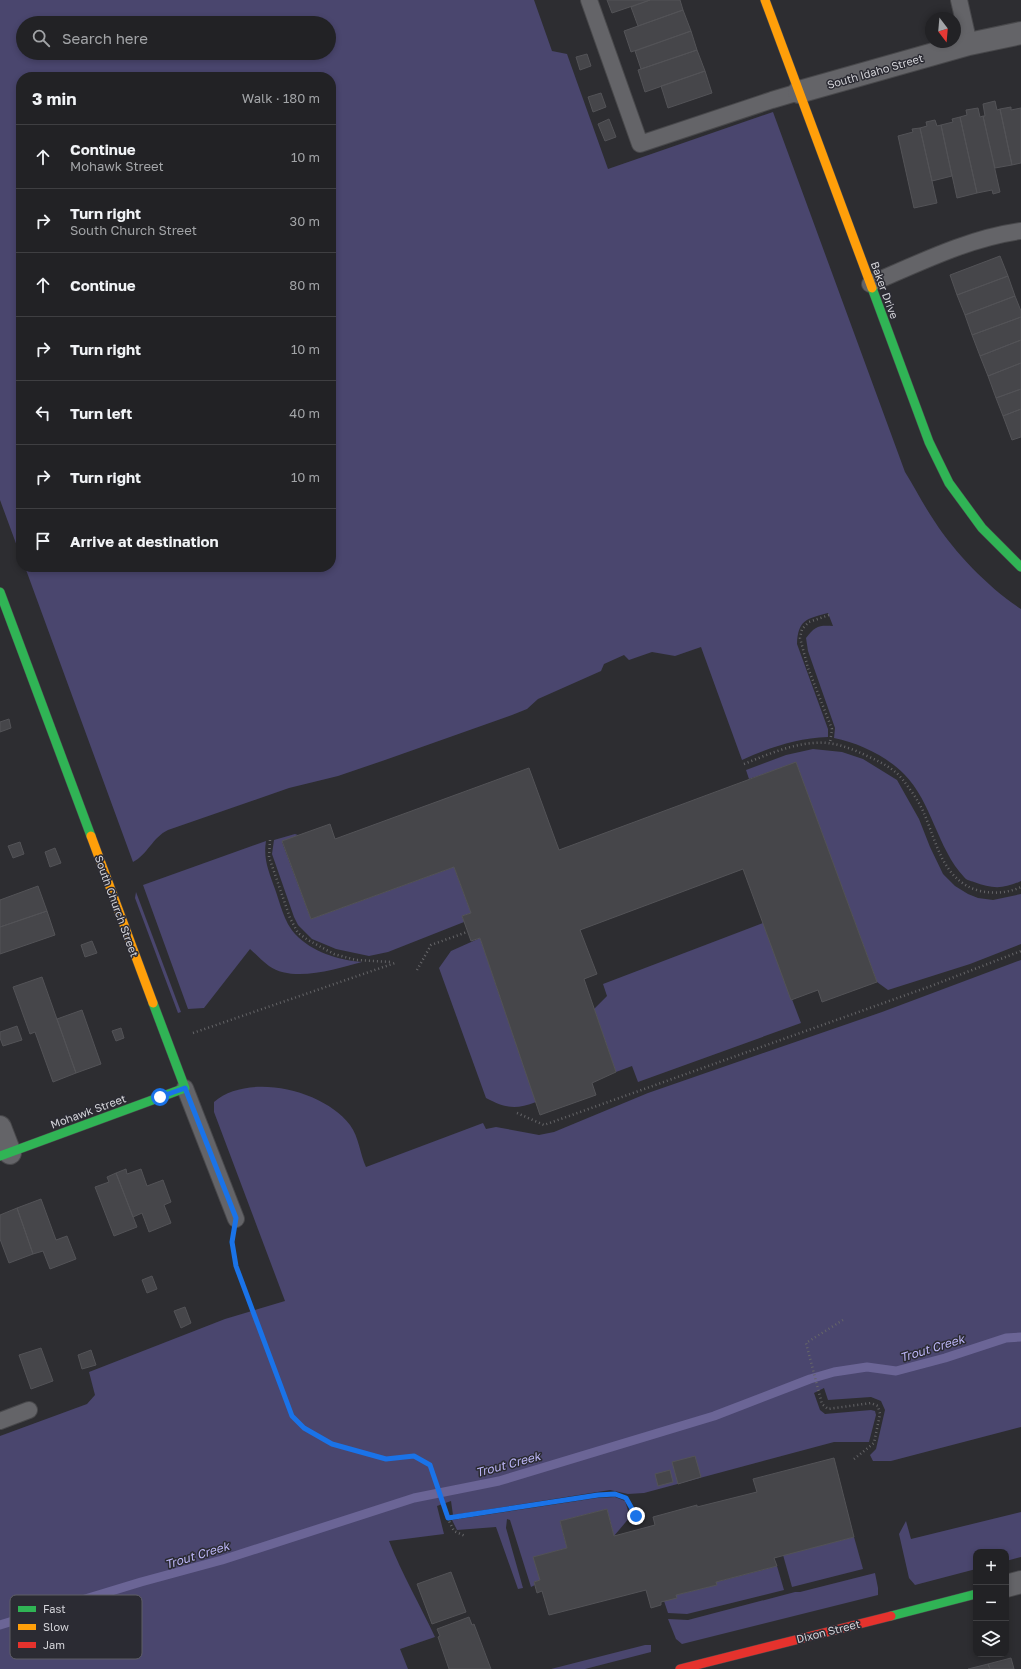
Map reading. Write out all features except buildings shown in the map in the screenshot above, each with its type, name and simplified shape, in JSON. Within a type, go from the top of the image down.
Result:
[{"type":"street","name":"Baker Drive","points":[[765,0],[929,442],[950,483],[976,521],[1006,555],[1021,567]]},
{"type":"street","name":"South Idaho Street","points":[[799,92],[969,44],[1021,33]]},
{"type":"street","name":"South Church Street","points":[[0,592],[185,1088]]},
{"type":"street","name":"Mohawk Street","points":[[5,1154],[185,1088]]},
{"type":"street","points":[[0,1127],[5,1154]]},
{"type":"street","points":[[1009,1585],[1021,1582]]},
{"type":"street","name":"Dixon Street","points":[[680,1669],[973,1595]]},
{"type":"lane","points":[[589,0],[640,144],[799,92]]},
{"type":"lane","points":[[959,0],[969,44]]},
{"type":"lane","points":[[870,284],[996,234],[1021,230]]},
{"type":"lane","name":"South Church Street","points":[[185,1088],[236,1218]]},
{"type":"lane","points":[[0,1421],[29,1410]]},
{"type":"path","points":[[829,616],[809,622],[802,629],[800,638],[808,668],[832,729],[830,744]]},
{"type":"path","points":[[744,764],[778,751],[814,742],[843,746],[859,752],[892,768],[898,774],[922,809],[948,870],[959,881],[972,889],[988,893],[1010,892],[1021,887]]},
{"type":"path","points":[[193,1033],[395,963],[356,960],[334,954],[319,947],[298,932],[290,918],[269,858],[270,840]]},
{"type":"path","points":[[417,970],[431,945],[467,932]]},
{"type":"path","points":[[517,1113],[544,1125],[931,986],[1021,952]]},
{"type":"path","points":[[236,1218],[232,1242],[236,1266],[292,1416],[304,1428],[332,1444],[386,1459],[414,1456],[430,1465],[454,1531],[465,1536]]},
{"type":"path","points":[[843,1320],[806,1343],[822,1404],[828,1409],[871,1403],[878,1406],[880,1414],[874,1443],[854,1460]]},
{"type":"path","points":[[448,1518],[598,1495],[615,1494],[626,1498],[636,1516]]},
{"type":"shaded area","points":[[0,0],[534,0],[552,51],[567,54],[608,169],[773,112],[905,472],[943,534],[963,558],[985,581],[1021,609],[1021,881],[1009,886],[992,887],[966,879],[947,853],[928,811],[914,785],[904,774],[889,761],[872,751],[853,743],[834,738],[835,728],[808,651],[806,638],[818,627],[833,626],[828,613],[809,619],[801,625],[797,644],[828,729],[828,737],[795,741],[763,751],[742,760],[701,647],[675,656],[652,652],[629,660],[624,655],[604,664],[601,671],[538,699],[527,709],[512,715],[338,776],[289,788],[168,830],[158,837],[138,859],[133,862],[27,572],[336,572],[336,72],[16,72],[16,543],[0,500]]},
{"type":"shaded area","points":[[813,749],[842,752],[863,759],[897,780],[919,819],[943,874],[955,886],[978,898],[993,900],[1021,894],[1021,944],[970,964],[888,990],[877,982],[796,763],[749,779],[746,770],[786,755]]},
{"type":"shaded area","points":[[295,834],[298,835],[282,842],[311,919],[454,867],[471,913],[462,916],[464,922],[388,952],[369,956],[336,949],[312,939],[298,925],[294,917],[272,854],[274,840]]},
{"type":"shaded area","points":[[266,841],[265,854],[269,871],[283,912],[291,929],[309,946],[317,950],[335,957],[362,962],[315,973],[290,974],[269,966],[250,949],[204,1008],[188,1009],[143,885]]},
{"type":"shaded area","points":[[136,892],[181,1012],[178,1013],[135,898]]},
{"type":"shaded area","points":[[763,923],[801,1023],[638,1082],[632,1066],[616,1072],[594,1009],[607,996],[603,984]]},
{"type":"shaded area","points":[[480,938],[536,1102],[529,1105],[510,1107],[486,1098],[439,968],[451,951]]},
{"type":"shaded area","points":[[1021,960],[1021,1427],[891,1461],[873,1461],[870,1455],[876,1449],[885,1410],[881,1401],[871,1397],[828,1400],[824,1388],[814,1393],[820,1410],[825,1414],[871,1410],[875,1411],[876,1415],[869,1442],[834,1442],[644,1493],[628,1494],[610,1490],[453,1515],[451,1501],[437,1506],[444,1534],[389,1541],[435,1637],[400,1649],[408,1669],[0,1669],[0,1436],[87,1404],[95,1395],[89,1372],[225,1319],[285,1301],[214,1112],[214,1102],[229,1093],[246,1088],[265,1087],[285,1089],[305,1094],[323,1102],[338,1113],[350,1125],[366,1167],[483,1123],[486,1129],[496,1127],[539,1135],[554,1132],[648,1093],[882,1012]]},
{"type":"shaded area","points":[[615,1497],[625,1501],[630,1517],[614,1536],[607,1509],[560,1521],[567,1548],[534,1557],[540,1580],[534,1582],[535,1585],[531,1587],[510,1520],[507,1519],[506,1528],[523,1588],[518,1589],[496,1527],[457,1530],[452,1520],[597,1498]]},
{"type":"shaded area","points":[[1021,1512],[1021,1557],[1009,1560],[1009,1549],[973,1549],[973,1570],[915,1585],[909,1578],[899,1534],[906,1521],[911,1539]]},
{"type":"shaded area","points":[[854,1537],[863,1569],[792,1587],[783,1555]]},
{"type":"shaded area","points":[[777,1566],[784,1590],[687,1614],[668,1613],[664,1601],[676,1595],[716,1585],[716,1582]]},
{"type":"shaded area","points":[[875,1573],[878,1595],[682,1644],[676,1639],[668,1619],[688,1620]]},
{"type":"shaded area","points":[[645,1645],[651,1645],[651,1652],[585,1669],[551,1669]]},
{"type":"waterway","name":"Trout Creek","points":[[98,1595],[222,1560],[414,1498],[499,1481],[714,1416],[810,1379],[834,1372],[867,1367],[896,1371],[945,1358],[1006,1338],[1021,1337]]},
{"type":"waterway","name":"Trout Creek","points":[[0,1625],[10,1622]]},
{"type":"traffic: fast","points":[[872,288],[929,442],[949,483],[982,528],[1021,567]]},
{"type":"traffic: fast","points":[[0,592],[91,836]]},
{"type":"traffic: fast","points":[[0,1156],[185,1088],[153,1003]]},
{"type":"traffic: fast","points":[[891,1616],[973,1595]]},
{"type":"traffic: slow","points":[[765,0],[872,288]]},
{"type":"traffic: slow","points":[[91,836],[153,1003]]},
{"type":"traffic: jam","points":[[680,1669],[891,1616]]},
{"type":"route","points":[[160,1097],[185,1088],[236,1218],[232,1242],[236,1266],[260,1335],[292,1416],[304,1428],[332,1444],[362,1453],[386,1459],[414,1456],[430,1465],[448,1518],[598,1495],[615,1494],[626,1498],[636,1516]]}]
